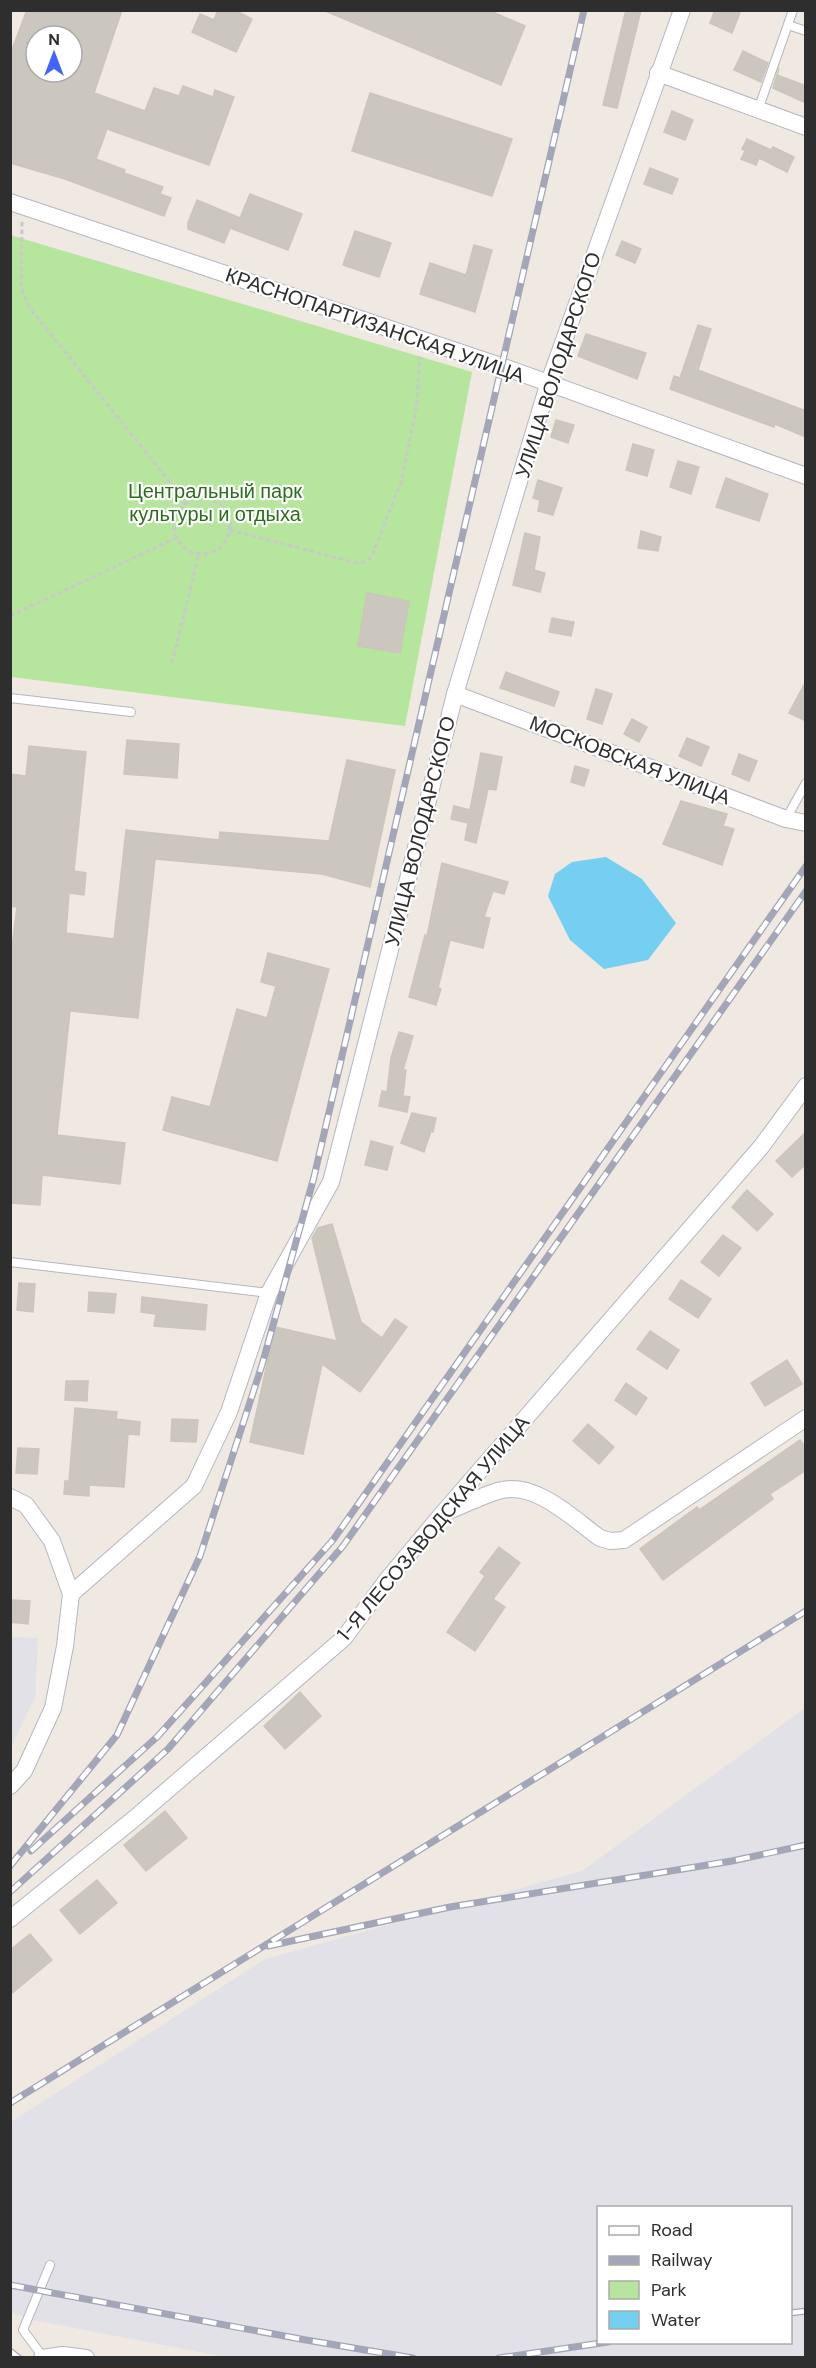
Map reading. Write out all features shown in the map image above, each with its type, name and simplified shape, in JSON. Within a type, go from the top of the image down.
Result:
[{"type":"street","name":"УЛИЦА ВОЛОДАРСКОГО","points":[[71,1594],[194,1486],[229,1412],[269,1293],[331,1182],[455,694],[548,385],[682,10]]},
{"type":"street","points":[[658,74],[806,127]]},
{"type":"street","name":"КРАСНОПАРТИЗАНСКАЯ УЛИЦА","points":[[16,204],[501,366],[548,385],[806,476]]},
{"type":"street","name":"МОСКОВСКАЯ УЛИЦА","points":[[455,694],[786,819],[806,823]]},
{"type":"street","name":"1-Я ЛЕСОЗАВОДСКАЯ УЛИЦА","points":[[10,1919],[135,1818],[344,1638],[387,1580],[443,1513],[761,1147],[806,1086]]},
{"type":"street","points":[[443,1513],[500,1490],[522,1488],[538,1493],[600,1538],[610,1541],[624,1540],[806,1418]]},
{"type":"street","points":[[10,1497],[26,1505],[52,1541],[71,1594],[65,1646],[53,1708],[24,1771],[10,1786]]},
{"type":"street","points":[[43,2357],[63,2355],[86,2358]]},
{"type":"lane","points":[[758,110],[793,10]]},
{"type":"lane","points":[[788,25],[806,31]]},
{"type":"lane","points":[[10,698],[131,712]]},
{"type":"lane","points":[[786,819],[806,783]]},
{"type":"lane","points":[[10,1262],[269,1293]]},
{"type":"lane","points":[[43,2357],[23,2330],[50,2265]]},
{"type":"path","points":[[16,204],[21,286],[25,300],[186,502]]},
{"type":"path","points":[[230,530],[357,563],[366,562],[372,556],[400,482],[416,410],[422,340]]},
{"type":"path","points":[[206,498],[214,501],[227,513],[230,530],[222,546],[215,551],[199,554],[182,546],[176,538],[174,522],[186,502],[206,498]]},
{"type":"path","points":[[10,616],[176,538]]},
{"type":"path","points":[[172,663],[199,554]]},
{"type":"shaded area","points":[[11,1637],[38,1638],[35,1697],[11,1747]]},
{"type":"shaded area","points":[[805,1708],[805,2357],[226,2357],[27,2319],[11,2312],[11,2122],[265,1959],[582,1871]]},
{"type":"green space","name":"Центральный парк культуры и отдыха","points":[[10,235],[472,372],[405,726],[11,677]]},
{"type":"water","points":[[606,857],[642,879],[676,923],[648,960],[604,969],[570,940],[548,896],[555,874],[572,862]]},
{"type":"building","points":[[27,10],[122,10],[94,93],[145,111],[154,88],[179,96],[183,86],[213,97],[215,90],[234,97],[209,165],[107,129],[96,159],[125,170],[124,173],[163,187],[160,194],[171,198],[164,216],[65,179],[10,163],[10,55]]},
{"type":"building","points":[[218,10],[235,10],[252,19],[236,52],[192,32],[200,14],[214,20]]},
{"type":"building","points":[[323,10],[488,10],[525,26],[501,85]]},
{"type":"building","points":[[626,10],[641,10],[617,108],[603,105]]},
{"type":"building","points":[[715,10],[741,10],[732,33],[710,23]]},
{"type":"building","points":[[743,51],[768,63],[761,82],[734,70]]},
{"type":"building","points":[[779,68],[777,75],[806,86],[806,103],[773,88]]},
{"type":"building","points":[[370,93],[512,139],[492,196],[352,151]]},
{"type":"building","points":[[672,111],[693,120],[685,140],[664,132]]},
{"type":"building","points":[[747,139],[771,150],[773,147],[794,157],[787,172],[759,158],[756,165],[741,159],[745,151],[742,149]]},
{"type":"building","points":[[650,168],[678,179],[672,194],[644,184]]},
{"type":"building","points":[[250,194],[302,214],[288,250],[230,228],[224,243],[188,229],[197,200],[240,218]]},
{"type":"building","points":[[355,231],[391,243],[379,277],[343,265]]},
{"type":"building","points":[[622,241],[641,249],[635,263],[616,255]]},
{"type":"building","points":[[474,245],[492,250],[475,312],[420,294],[430,263],[466,275]]},
{"type":"building","points":[[698,325],[711,329],[698,370],[806,411],[806,437],[775,424],[774,427],[670,389],[674,376],[680,378]]},
{"type":"building","points":[[586,334],[646,353],[637,379],[578,356]]},
{"type":"building","points":[[556,420],[574,425],[568,443],[551,437]]},
{"type":"building","points":[[633,444],[654,450],[647,476],[626,470]]},
{"type":"building","points":[[678,461],[699,467],[691,494],[670,487]]},
{"type":"building","points":[[726,478],[768,494],[759,521],[716,507]]},
{"type":"building","points":[[538,480],[562,488],[553,515],[538,511],[540,500],[533,498]]},
{"type":"building","points":[[641,531],[661,537],[658,551],[638,548]]},
{"type":"building","points":[[525,533],[540,537],[534,570],[545,573],[540,592],[513,585]]},
{"type":"building","points":[[367,593],[409,601],[400,653],[358,646]]},
{"type":"building","points":[[552,618],[574,622],[571,636],[549,632]]},
{"type":"building","points":[[506,672],[559,692],[554,706],[500,688]]},
{"type":"building","points":[[806,681],[806,721],[789,713]]},
{"type":"building","points":[[596,689],[612,694],[602,724],[587,719]]},
{"type":"building","points":[[632,719],[647,727],[639,742],[624,734]]},
{"type":"building","points":[[687,738],[709,747],[701,766],[679,756]]},
{"type":"building","points":[[127,740],[179,744],[177,778],[124,774]]},
{"type":"building","points":[[29,746],[86,752],[74,871],[86,873],[84,895],[69,893],[66,933],[114,939],[126,830],[219,840],[220,832],[329,841],[347,760],[395,770],[370,887],[322,874],[155,859],[138,1018],[70,1011],[57,1135],[125,1143],[120,1184],[42,1175],[40,1205],[10,1203],[10,964],[17,907],[10,906],[10,774],[26,776]]},
{"type":"building","points":[[481,753],[502,757],[496,790],[488,789],[476,843],[465,840],[468,823],[451,819],[454,806],[470,810]]},
{"type":"building","points":[[739,754],[757,761],[749,781],[732,774]]},
{"type":"building","points":[[575,766],[589,770],[584,786],[571,782]]},
{"type":"building","points":[[681,801],[727,814],[723,826],[734,829],[722,865],[663,844]]},
{"type":"building","points":[[442,863],[508,882],[504,894],[493,891],[484,917],[490,918],[483,948],[450,940],[436,1005],[409,997],[425,935],[427,936]]},
{"type":"building","points":[[268,953],[329,969],[277,1161],[163,1130],[172,1097],[210,1107],[237,1009],[267,1018],[276,986],[261,982]]},
{"type":"building","points":[[399,1032],[413,1036],[403,1070],[406,1070],[403,1096],[410,1097],[407,1112],[379,1106],[382,1091],[387,1092],[391,1058]]},
{"type":"building","points":[[412,1113],[436,1118],[433,1132],[431,1131],[424,1152],[401,1143]]},
{"type":"building","points":[[806,1132],[806,1164],[792,1177],[776,1161]]},
{"type":"building","points":[[371,1141],[393,1147],[387,1170],[365,1165]]},
{"type":"building","points":[[747,1190],[773,1214],[757,1231],[732,1207]]},
{"type":"building","points":[[332,1224],[361,1322],[382,1338],[395,1319],[407,1327],[360,1392],[322,1364],[303,1454],[250,1442],[275,1327],[337,1341],[312,1238],[318,1228]]},
{"type":"building","points":[[723,1235],[741,1248],[719,1276],[701,1262]]},
{"type":"building","points":[[681,1280],[711,1299],[698,1318],[669,1299]]},
{"type":"building","points":[[19,1283],[35,1284],[33,1312],[17,1310]]},
{"type":"building","points":[[89,1292],[116,1294],[114,1313],[88,1311]]},
{"type":"building","points":[[142,1297],[207,1305],[205,1330],[154,1326],[156,1314],[141,1312]]},
{"type":"building","points":[[650,1331],[679,1350],[667,1369],[637,1349]]},
{"type":"building","points":[[787,1360],[802,1384],[765,1406],[751,1383]]},
{"type":"building","points":[[66,1381],[88,1381],[87,1401],[65,1400]]},
{"type":"building","points":[[626,1383],[647,1398],[636,1415],[615,1400]]},
{"type":"building","points":[[75,1408],[117,1412],[116,1419],[140,1422],[139,1435],[128,1434],[124,1487],[89,1485],[89,1496],[64,1494],[65,1481],[69,1481]]},
{"type":"building","points":[[172,1419],[198,1420],[196,1442],[171,1441]]},
{"type":"building","points":[[588,1424],[614,1447],[599,1464],[573,1441]]},
{"type":"building","points":[[800,1440],[806,1448],[806,1470],[770,1494],[773,1499],[663,1580],[640,1549],[697,1507],[699,1510]]},
{"type":"building","points":[[18,1448],[39,1449],[37,1474],[16,1473]]},
{"type":"building","points":[[499,1547],[520,1563],[493,1599],[505,1607],[475,1651],[447,1632],[485,1576],[480,1572]]},
{"type":"building","points":[[10,1600],[30,1601],[28,1624],[10,1622]]},
{"type":"building","points":[[300,1692],[321,1716],[285,1749],[264,1726]]},
{"type":"building","points":[[165,1811],[187,1838],[146,1871],[124,1845]]},
{"type":"building","points":[[97,1880],[117,1903],[80,1934],[60,1910]]},
{"type":"building","points":[[30,1934],[52,1960],[10,1995],[10,1950]]},
{"type":"railway","points":[[10,1866],[117,1735],[200,1556],[262,1365],[314,1177],[584,10]]},
{"type":"railway","points":[[31,1851],[158,1736],[333,1540],[806,866]]},
{"type":"railway","points":[[10,1892],[168,1749],[343,1546],[806,891]]},
{"type":"railway","points":[[10,2103],[806,1611]]},
{"type":"railway","points":[[268,1946],[450,1907],[732,1861],[806,1845]]},
{"type":"railway","points":[[10,2285],[413,2358]]},
{"type":"railway","points":[[792,2313],[806,2311]]},
{"type":"railway","points":[[499,2358],[597,2344]]},
{"type":"railway","points":[[10,2351],[19,2358]]}]
